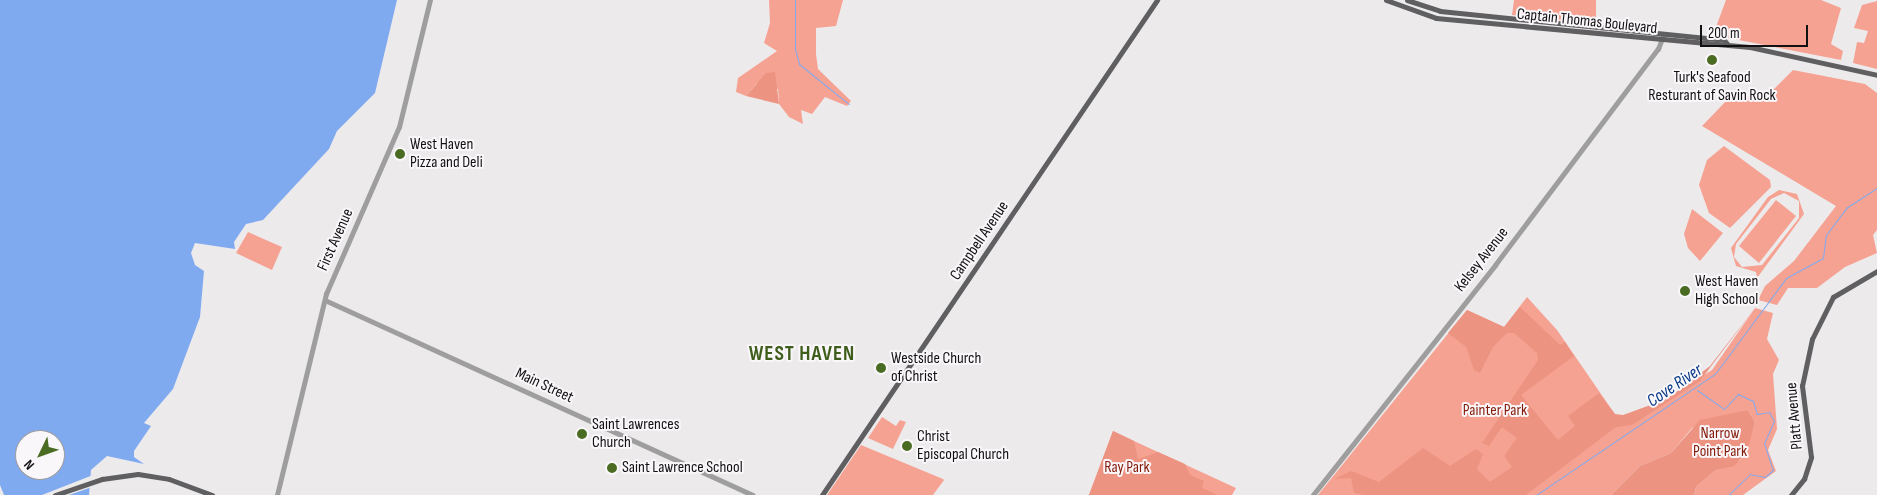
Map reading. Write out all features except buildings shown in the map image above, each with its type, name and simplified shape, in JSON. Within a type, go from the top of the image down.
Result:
[{"type":"main road","name":"Campbell Avenue","points":[[822,495],[1157,0]]},
{"type":"main road","name":"Captain Thomas Boulevard","points":[[1386,0],[1436,18],[1661,42],[1728,45],[1788,53],[1877,75]]},
{"type":"main road","name":"Captain Thomas Boulevard","points":[[1406,0],[1440,11],[1724,40],[1728,45]]},
{"type":"main road","name":"Platt Avenue","points":[[1791,495],[1804,479],[1811,457],[1802,386],[1812,339],[1833,297],[1877,272]]},
{"type":"main road","points":[[55,495],[97,480],[151,475],[212,495]]},
{"type":"street","name":"First Avenue","points":[[277,495],[325,300],[400,127],[430,0]]},
{"type":"street","name":"Kelsey Avenue","points":[[1313,495],[1495,264],[1661,42],[1663,35]]},
{"type":"street","name":"Main Street","points":[[325,300],[752,495]]},
{"type":"green space","points":[[769,0],[843,0],[836,26],[816,28],[816,54],[818,69],[851,101],[847,106],[825,97],[812,114],[801,110],[803,124],[789,117],[779,104],[778,89],[757,83],[746,96],[736,92],[738,78],[777,51],[764,43],[770,23]]},
{"type":"green space","points":[[1514,0],[1596,0],[1596,18],[1594,23],[1512,15]]},
{"type":"green space","points":[[1726,0],[1821,0],[1841,8],[1831,44],[1843,51],[1841,60],[1713,35]]},
{"type":"green space","points":[[1877,1],[1877,69],[1853,63],[1857,42],[1864,43],[1868,31],[1854,28],[1862,5]]},
{"type":"green space","points":[[1793,70],[1865,84],[1877,93],[1877,230],[1873,235],[1877,253],[1845,267],[1817,288],[1788,288],[1777,305],[1758,300],[1765,286],[1794,261],[1836,206],[1702,126],[1731,96],[1766,97]]},
{"type":"green space","points":[[775,72],[779,104],[746,96],[766,73]]},
{"type":"green space","points":[[1724,146],[1770,180],[1771,187],[1730,228],[1709,213],[1699,185],[1707,160]]},
{"type":"green space","points":[[1779,190],[1797,194],[1804,214],[1757,278],[1756,272],[1736,266],[1731,248],[1768,197]],"holes":[[[1784,193],[1799,201],[1799,218],[1762,265],[1742,267],[1734,257],[1736,244],[1771,199]]]},
{"type":"green space","points":[[1776,200],[1796,216],[1759,263],[1739,246]]},
{"type":"green space","points":[[1692,209],[1723,233],[1700,261],[1688,248],[1684,234]]},
{"type":"green space","points":[[248,232],[282,247],[272,270],[236,253]]},
{"type":"green space","name":"Painter Park","points":[[1527,297],[1557,330],[1623,426],[1712,370],[1755,308],[1773,313],[1767,339],[1779,360],[1773,374],[1777,429],[1768,450],[1776,471],[1743,495],[1694,495],[1696,487],[1716,470],[1740,460],[1746,452],[1755,422],[1748,410],[1692,428],[1671,453],[1640,466],[1611,495],[1318,495],[1467,310],[1504,327]]},
{"type":"green space","points":[[1520,307],[1560,345],[1565,342],[1574,356],[1521,395],[1558,440],[1575,426],[1568,416],[1599,393],[1615,414],[1623,415],[1667,399],[1710,366],[1755,308],[1700,381],[1632,425],[1616,427],[1526,495],[1364,495],[1354,493],[1351,478],[1334,479],[1351,471],[1379,482],[1423,448],[1450,466],[1476,449],[1483,454],[1477,469],[1490,482],[1512,467],[1504,456],[1517,438],[1502,427],[1489,446],[1482,443],[1538,360],[1537,353],[1514,333],[1507,333],[1493,347],[1480,373],[1474,370],[1466,347],[1448,333],[1467,310],[1504,327]]},
{"type":"green space","name":"Narrow Point Park","points":[[1748,410],[1755,422],[1747,452],[1734,466],[1716,470],[1696,487],[1694,495],[1611,495],[1640,466],[1671,453],[1700,420]]},
{"type":"green space","points":[[882,417],[896,426],[900,420],[906,422],[893,449],[868,438]]},
{"type":"green space","name":"Ray Park","points":[[1113,431],[1236,488],[1232,495],[1089,495]]},
{"type":"green space","name":"Ray Park","points":[[1113,431],[1134,441],[1138,459],[1158,452],[1185,464],[1190,475],[1204,481],[1202,488],[1218,495],[1089,495]]},
{"type":"green space","points":[[861,445],[944,480],[933,495],[827,495]]},
{"type":"water","points":[[0,0],[397,0],[375,93],[337,131],[329,149],[263,220],[246,224],[234,242],[235,249],[195,243],[191,253],[195,265],[204,271],[200,317],[173,389],[144,423],[151,426],[134,451],[134,457],[144,464],[107,456],[91,470],[89,495],[4,495],[0,485]]},
{"type":"pier","points":[[93,475],[92,487],[69,495],[42,495]]},
{"type":"waterway","points":[[795,0],[795,49],[799,64],[849,104]]},
{"type":"waterway","name":"Cove River","points":[[1536,495],[1715,374],[1786,278],[1823,258],[1826,235],[1846,208],[1877,188]]},
{"type":"waterway","points":[[1697,390],[1724,409],[1738,394],[1753,401],[1757,414],[1769,412],[1774,421],[1764,443],[1773,470],[1765,477],[1750,474],[1728,495]]},
{"type":"place","name":"Turk's Seafood Resturant of Savin Rock","points":[[1712,60]]},
{"type":"place","name":"West Haven Pizza and Deli","points":[[400,154]]},
{"type":"place","name":"West Haven High School","points":[[1685,291]]},
{"type":"place","name":"Westside Church of Christ","points":[[881,368]]},
{"type":"place","name":"Saint Lawrences Church","points":[[582,434]]},
{"type":"place","name":"Christ Episcopal Church","points":[[907,446]]},
{"type":"place","name":"Saint Lawrence School","points":[[612,468]]},
{"type":"district","name":"WEST HAVEN","points":[[802,354]]}]
